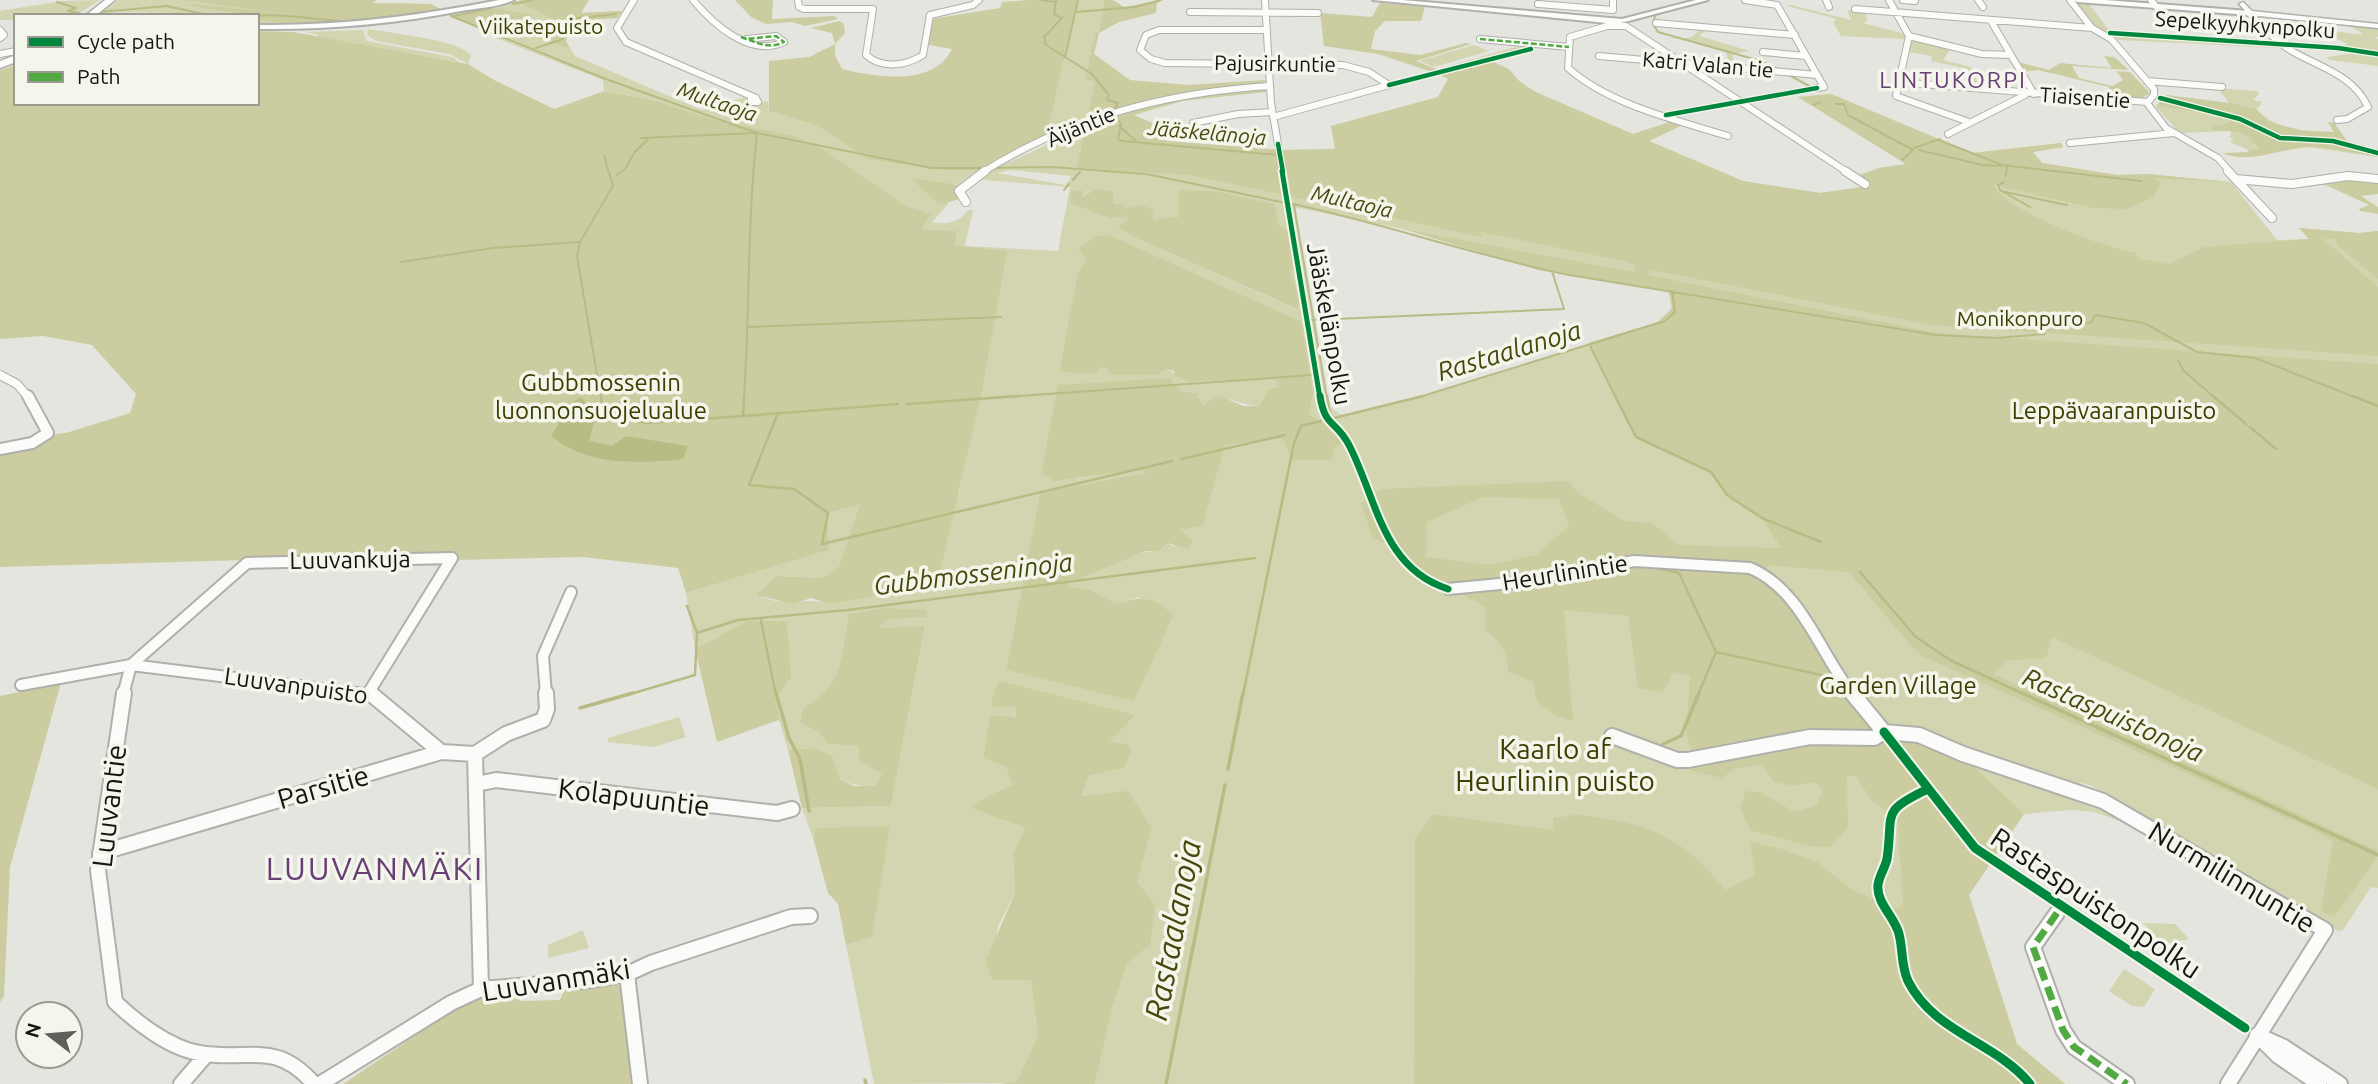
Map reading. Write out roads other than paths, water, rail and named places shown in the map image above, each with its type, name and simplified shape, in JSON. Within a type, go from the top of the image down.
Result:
[{"type":"main road","points":[[92,14],[111,0]]},
{"type":"main road","points":[[2241,2],[2253,13],[2378,26]]},
{"type":"street","points":[[259,27],[312,28],[378,24],[510,0]]},
{"type":"street","points":[[634,0],[617,29],[623,40],[644,52],[751,97]]},
{"type":"street","points":[[693,0],[718,27],[747,39],[769,47],[784,42],[776,36],[747,39]]},
{"type":"street","points":[[798,0],[799,7],[807,9],[874,10],[866,55],[875,62],[899,64],[912,62],[923,55],[930,15],[973,5],[979,0]]},
{"type":"street","points":[[1265,0],[1270,86],[1278,144]]},
{"type":"street","points":[[1377,0],[1437,2],[1625,24],[1854,174],[1864,184]]},
{"type":"street","points":[[1538,4],[1613,10],[1613,0]]},
{"type":"street","points":[[1704,0],[1625,24],[1573,35],[1568,50],[1568,68],[1578,79],[1645,107],[1728,136]]},
{"type":"street","points":[[1745,0],[1770,1],[1777,5],[1817,75],[1821,87]]},
{"type":"street","points":[[1826,0],[1829,8]]},
{"type":"street","points":[[1889,0],[1909,36],[1896,96],[1969,121]]},
{"type":"street","points":[[1903,0],[1915,1]]},
{"type":"street","points":[[1978,0],[1983,7]]},
{"type":"street","points":[[2070,0],[2092,29]]},
{"type":"street","points":[[2077,0],[2153,3],[2253,13],[2288,50],[2337,76],[2366,98],[2368,107],[2362,113],[2337,120]]},
{"type":"street","points":[[2153,3],[2168,22]]},
{"type":"street","points":[[1855,9],[2092,29],[2111,39],[2147,81],[2155,93],[2147,102],[2162,125],[2215,155],[2272,218]]},
{"type":"street","points":[[1190,12],[1318,13]]},
{"type":"street","points":[[1948,134],[1969,121],[2031,94],[1991,21]]},
{"type":"street","points":[[1656,23],[1795,35]]},
{"type":"street","points":[[0,30],[4,33],[0,38]]},
{"type":"street","name":"Pajusirkuntie","points":[[1267,30],[1154,31],[1146,34],[1140,50],[1155,61],[1349,66],[1369,72],[1390,85],[1273,115]]},
{"type":"street","points":[[1909,36],[1982,54],[2011,55]]},
{"type":"street","points":[[1480,39],[1568,50]]},
{"type":"street","points":[[1531,49],[1568,50]]},
{"type":"street","points":[[1763,52],[1806,56]]},
{"type":"street","name":"Katri Valan tie","points":[[1599,56],[1817,75]]},
{"type":"street","points":[[2147,81],[2222,87]]},
{"type":"street","name":"Tiaisentie","points":[[1898,82],[2147,102]]},
{"type":"street","name":"Äijäntie","points":[[966,202],[959,191],[974,177],[1013,156],[1123,110],[1190,93],[1270,86]]},
{"type":"street","points":[[1192,122],[1238,114],[1273,115]]},
{"type":"street","points":[[2070,143],[2174,133]]},
{"type":"street","points":[[2236,179],[2292,184],[2347,176],[2378,179]]},
{"type":"street","points":[[0,375],[16,381],[31,399],[48,433],[32,443],[0,449]]},
{"type":"street","name":"Luuvankuja","points":[[131,665],[247,563],[452,558],[369,692]]},
{"type":"street","name":"Heurlinintie","points":[[1448,589],[1510,583],[1634,561],[1750,568],[1764,574],[1805,618],[1846,686],[1884,732]]},
{"type":"street","points":[[481,989],[475,754],[506,734],[542,720],[547,709],[543,656],[571,592]]},
{"type":"street","name":"Luuvanpuisto","points":[[21,685],[131,665],[369,692],[441,752]]},
{"type":"street","name":"Luuvantie","points":[[131,665],[126,677],[98,870],[115,1002],[145,1025],[194,1053],[245,1051],[280,1056],[300,1066],[314,1084]]},
{"type":"street","points":[[1612,736],[1677,760],[1688,760],[1810,737],[1874,738],[1884,732]]},
{"type":"street","name":"Nurmilinnuntie","points":[[1884,732],[1919,734],[1963,754],[2118,807],[2325,930],[2228,1084]]},
{"type":"street","name":"Parsitie","points":[[100,853],[441,752],[475,754]]},
{"type":"street","name":"Kolapuuntie","points":[[477,784],[496,780],[777,813],[792,810]]},
{"type":"street","points":[[2057,913],[2033,947],[2063,1030],[2076,1050],[2127,1084]]},
{"type":"street","name":"Luuvanmäki","points":[[320,1084],[451,1003],[481,989],[593,980],[627,974],[652,963],[791,917],[810,916]]},
{"type":"street","points":[[627,974],[640,1084]]},
{"type":"street","points":[[2257,1035],[2278,1056],[2319,1084]]},
{"type":"street","points":[[2257,1035],[2284,1047],[2340,1084]]},
{"type":"street","points":[[181,1084],[207,1054]]},
{"type":"waterway","points":[[513,4],[533,0]]},
{"type":"waterway","points":[[1041,0],[1056,2]]},
{"type":"waterway","name":"Jääskelänoja","points":[[1065,57],[1078,0]]},
{"type":"waterway","name":"Jääskelänoja","points":[[1076,12],[1135,7],[1161,0]]},
{"type":"waterway","name":"Multaoja","points":[[57,2],[76,8],[68,11],[79,13]]},
{"type":"waterway","points":[[1056,2],[1054,14],[1061,18]]},
{"type":"waterway","name":"Multaoja","points":[[100,12],[167,6],[203,14]]},
{"type":"waterway","points":[[453,16],[491,8]]},
{"type":"waterway","points":[[476,26],[503,20],[507,14]]},
{"type":"waterway","points":[[536,48],[563,39],[563,31],[570,19],[616,14]]},
{"type":"waterway","name":"Multaoja","points":[[259,15],[353,22]]},
{"type":"waterway","name":"Multaoja","points":[[451,16],[603,78],[757,133]]},
{"type":"waterway","points":[[1063,17],[1044,37],[1046,45],[1065,57]]},
{"type":"waterway","points":[[1653,22],[1655,17]]},
{"type":"waterway","points":[[1653,24],[1658,32],[1761,61],[1778,69]]},
{"type":"waterway","name":"Jääskelänoja","points":[[1065,57],[1092,74],[1109,95],[1107,100],[1118,103],[1114,112]]},
{"type":"waterway","points":[[1789,75],[1811,87]]},
{"type":"waterway","points":[[1814,105],[1820,102]]},
{"type":"waterway","points":[[1836,104],[1844,104],[1848,115],[1913,150],[1902,160]]},
{"type":"waterway","name":"Jääskelänoja","points":[[1114,114],[1120,127]]},
{"type":"waterway","points":[[1120,127],[1135,140]]},
{"type":"waterway","name":"Jääskelänoja","points":[[1120,127],[1118,139],[1122,141],[1278,155],[1283,192]]},
{"type":"waterway","points":[[641,138],[757,133]]},
{"type":"waterway","points":[[744,398],[757,133]]},
{"type":"waterway","name":"Multaoja","points":[[757,133],[931,168],[982,168]]},
{"type":"waterway","points":[[634,153],[649,138]]},
{"type":"waterway","points":[[1914,148],[1940,139]]},
{"type":"waterway","points":[[1939,140],[2002,165],[2141,181]]},
{"type":"waterway","points":[[1919,150],[1982,165],[2001,166]]},
{"type":"waterway","points":[[626,167],[633,155]]},
{"type":"waterway","points":[[580,242],[613,186],[604,156]]},
{"type":"waterway","points":[[2006,176],[2007,166]]},
{"type":"waterway","name":"Multaoja","points":[[993,168],[1051,167],[1146,174],[1286,203]]},
{"type":"waterway","points":[[617,175],[625,169]]},
{"type":"waterway","points":[[1073,180],[1080,172]]},
{"type":"waterway","points":[[2004,182],[1998,185],[2000,190],[2030,207]]},
{"type":"waterway","points":[[1064,190],[1069,184]]},
{"type":"waterway","points":[[2005,192],[2067,205]]},
{"type":"waterway","name":"Monikonpuro","points":[[1293,204],[1552,271]]},
{"type":"waterway","points":[[1294,205],[1314,320]]},
{"type":"waterway","points":[[401,262],[493,248],[580,242]]},
{"type":"waterway","points":[[580,242],[577,256],[601,398]]},
{"type":"waterway","points":[[1314,320],[1564,309],[1552,271]]},
{"type":"waterway","name":"Monikonpuro","points":[[1552,271],[1672,292]]},
{"type":"waterway","name":"Rastaalanoja","points":[[1589,344],[1665,321],[1675,312],[1672,292]]},
{"type":"waterway","name":"Monikonpuro","points":[[1672,292],[1936,335],[1995,338],[2045,334],[2039,321],[2043,318],[2091,323],[2095,315],[2144,323],[2197,352],[2255,358],[2357,398]]},
{"type":"waterway","points":[[749,327],[1001,317]]},
{"type":"waterway","points":[[1314,320],[1327,398]]},
{"type":"waterway","name":"Rastaalanoja","points":[[1420,397],[1589,344]]},
{"type":"waterway","name":"Rastaspuistonoja","points":[[1589,344],[1615,396]]},
{"type":"waterway","points":[[2178,361],[2184,371],[2215,398]]},
{"type":"waterway","points":[[993,398],[1312,375]]},
{"type":"waterway","points":[[601,396],[602,405]]},
{"type":"waterway","points":[[743,416],[744,396]]},
{"type":"waterway","points":[[907,404],[1018,396]]},
{"type":"waterway","points":[[1327,396],[1331,419]]},
{"type":"waterway","name":"Rastaspuistonoja","points":[[1615,396],[1636,437],[1711,472],[1727,495],[1762,518],[1821,542]]},
{"type":"waterway","points":[[2213,396],[2246,424]]},
{"type":"waterway","name":"Monikonpuro","points":[[2353,396],[2378,406]]},
{"type":"waterway","name":"Rastaalanoja","points":[[1331,419],[1420,397]]},
{"type":"waterway","name":"Rastaalanoja","points":[[1416,398],[1420,397]]},
{"type":"waterway","points":[[778,413],[898,404]]},
{"type":"waterway","points":[[596,416],[602,405]]},
{"type":"waterway","points":[[602,405],[632,420],[646,423],[743,416]]},
{"type":"waterway","points":[[743,416],[778,413]]},
{"type":"waterway","points":[[778,413],[749,485],[794,489],[828,513],[822,544],[1172,461]]},
{"type":"waterway","name":"Rastaalanoja","points":[[1243,695],[1294,443],[1301,426],[1321,421]]},
{"type":"waterway","points":[[2250,427],[2276,449]]},
{"type":"waterway","points":[[1181,459],[1285,435]]},
{"type":"waterway","name":"Gubbmosseninoja","points":[[697,633],[738,620],[848,610],[1255,558]]},
{"type":"waterway","points":[[1652,567],[1679,573],[1716,652]]},
{"type":"waterway","name":"Rastaspuistonoja","points":[[1860,572],[1916,637],[1950,660],[2026,695]]},
{"type":"waterway","name":"Gubbmosseninoja","points":[[687,606],[697,633]]},
{"type":"waterway","points":[[761,621],[776,695]]},
{"type":"waterway","name":"Gubbmosseninoja","points":[[627,695],[695,675],[697,633]]},
{"type":"waterway","points":[[1698,695],[1716,652]]},
{"type":"waterway","points":[[1716,652],[1835,678]]},
{"type":"waterway","name":"Gubbmosseninoja","points":[[580,708],[633,693]]},
{"type":"waterway","points":[[776,693],[789,738],[800,759],[809,811]]},
{"type":"waterway","name":"Rastaalanoja","points":[[1228,769],[1243,693]]},
{"type":"waterway","points":[[1663,744],[1681,736],[1699,693]]},
{"type":"waterway","name":"Rastaspuistonoja","points":[[2022,693],[2378,855]]},
{"type":"waterway","name":"Rastaalanoja","points":[[1166,1084],[1225,785]]},
{"type":"waterway","points":[[865,1080],[866,1084]]},
{"type":"district","name":"LINTUKORPI","points":[[1953,80]]},
{"type":"district","name":"LUUVANMÄKI","points":[[375,869]]},
{"type":"park label","name":"Viikatepuisto","points":[[541,27]]},
{"type":"park label","name":"Gubbmossenin luonnonsuojelualue","points":[[601,397]]},
{"type":"park label","name":"Leppävaaranpuisto","points":[[2114,411]]},
{"type":"park label","name":"Garden Village","points":[[1898,686]]},
{"type":"park label","name":"Kaarlo af Heurlinin puisto","points":[[1555,765]]}]
